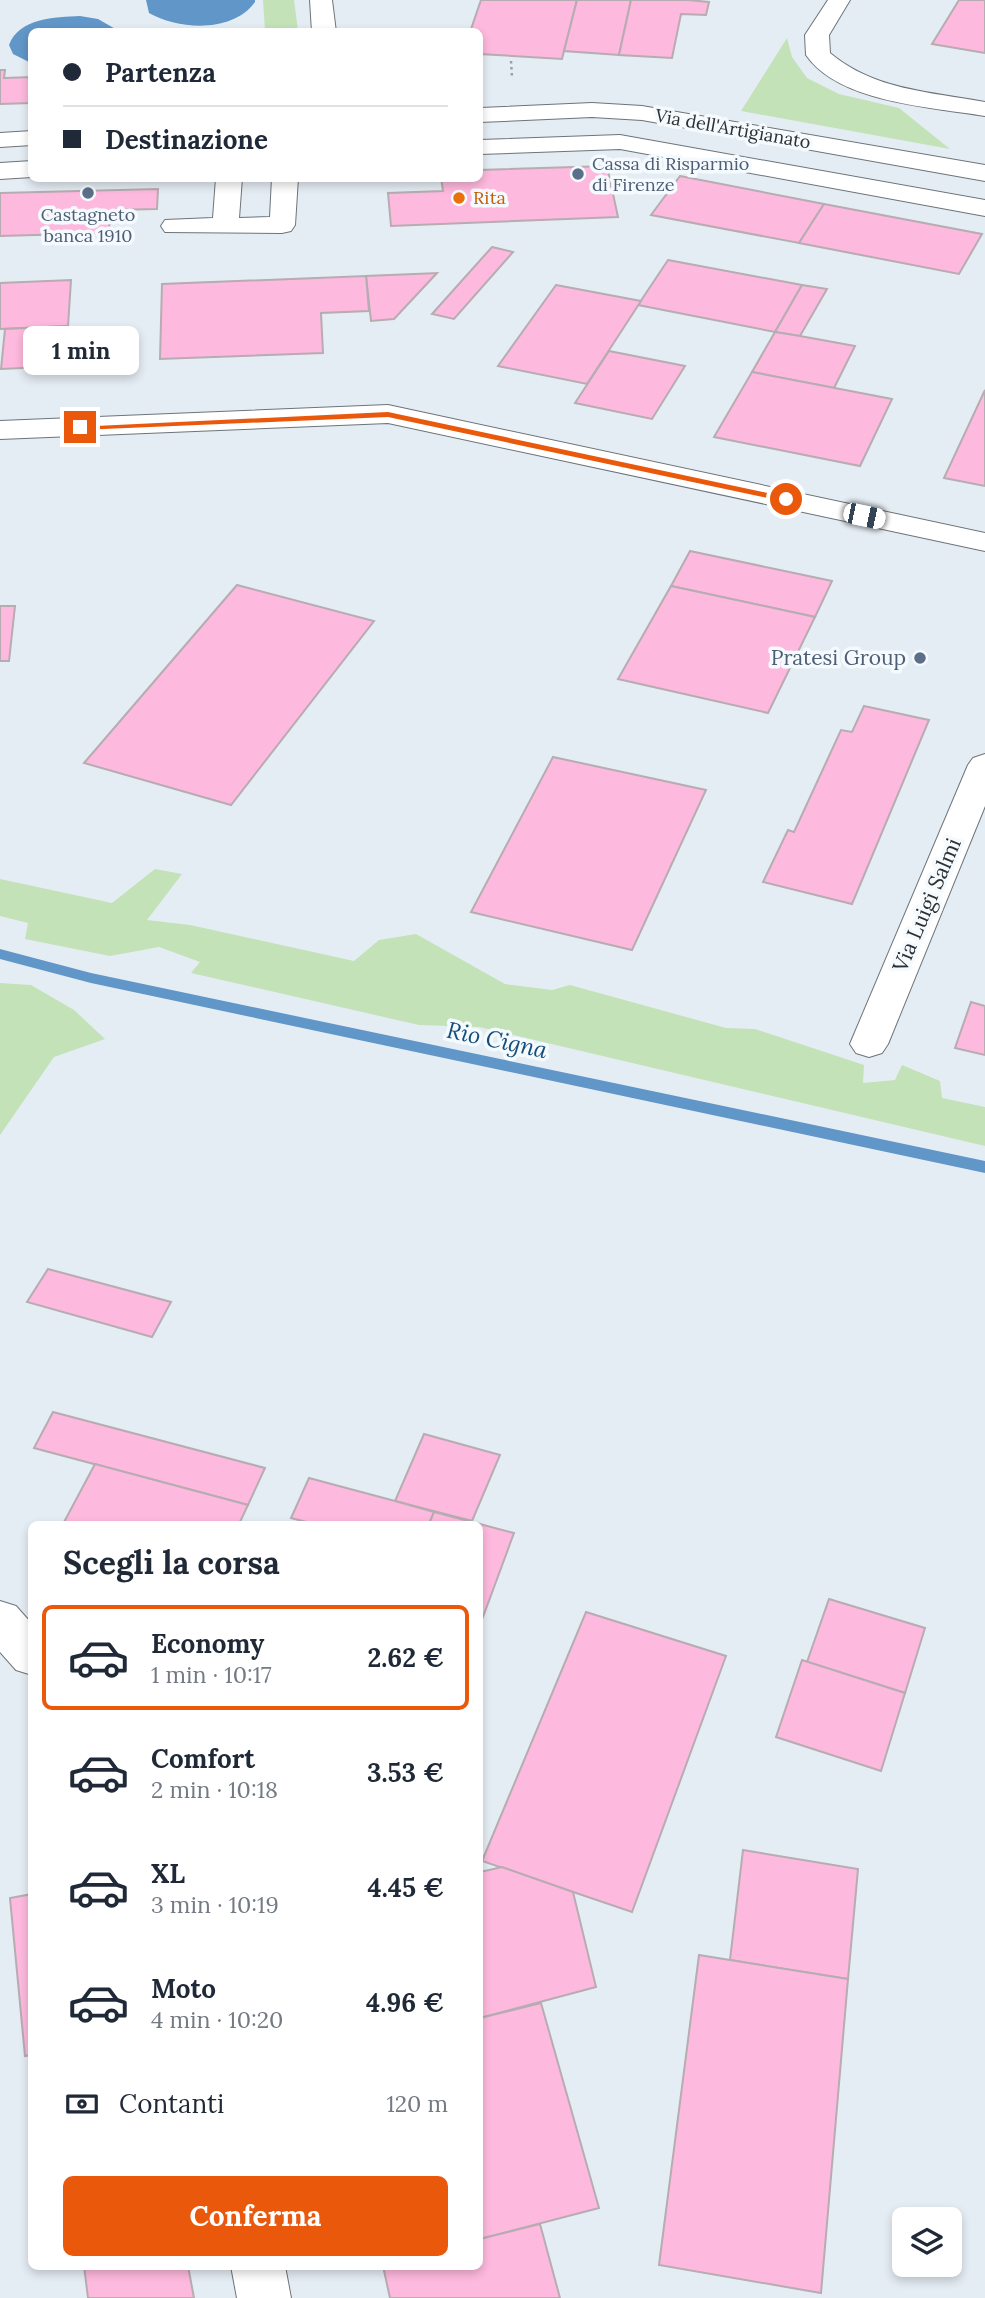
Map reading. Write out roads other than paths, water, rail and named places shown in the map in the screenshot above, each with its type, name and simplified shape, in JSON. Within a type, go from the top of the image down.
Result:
[{"type":"street","points":[[321,0],[324,28]]},
{"type":"street","points":[[839,0],[817,34],[818,55],[831,69],[881,90],[980,108],[985,129]]},
{"type":"street","name":"Via dell'Artigianato","points":[[483,115],[593,110],[642,113],[985,173]]},
{"type":"street","points":[[0,140],[28,138]]},
{"type":"street","points":[[483,147],[620,142],[985,208]]},
{"type":"street","points":[[0,171],[28,169]]},
{"type":"street","points":[[226,225],[229,182]]},
{"type":"street","points":[[174,226],[282,225],[285,182]]},
{"type":"street","points":[[0,430],[388,414],[976,535]]},
{"type":"street","name":"Via Luigi Salmi","points":[[869,1044],[985,765]]},
{"type":"street","points":[[0,1620],[28,1652]]},
{"type":"street","points":[[259,2270],[264,2298]]},
{"type":"water","points":[[146,0],[255,2],[233,19],[205,26],[161,19],[149,13]]},
{"type":"water","points":[[80,16],[98,19],[114,28],[28,28],[28,62],[13,54],[9,45],[21,29],[49,18]]},
{"type":"waterway","name":"Rio Cigna","points":[[0,954],[91,978],[985,1167]]},
{"type":"place","name":"Cassa di Risparmio di Firenze","points":[[578,174]]},
{"type":"place","name":"Castagneto banca 1910","points":[[88,193]]},
{"type":"place","name":"Rita","points":[[459,198]]},
{"type":"place","name":"Pratesi Group","points":[[920,658]]}]
